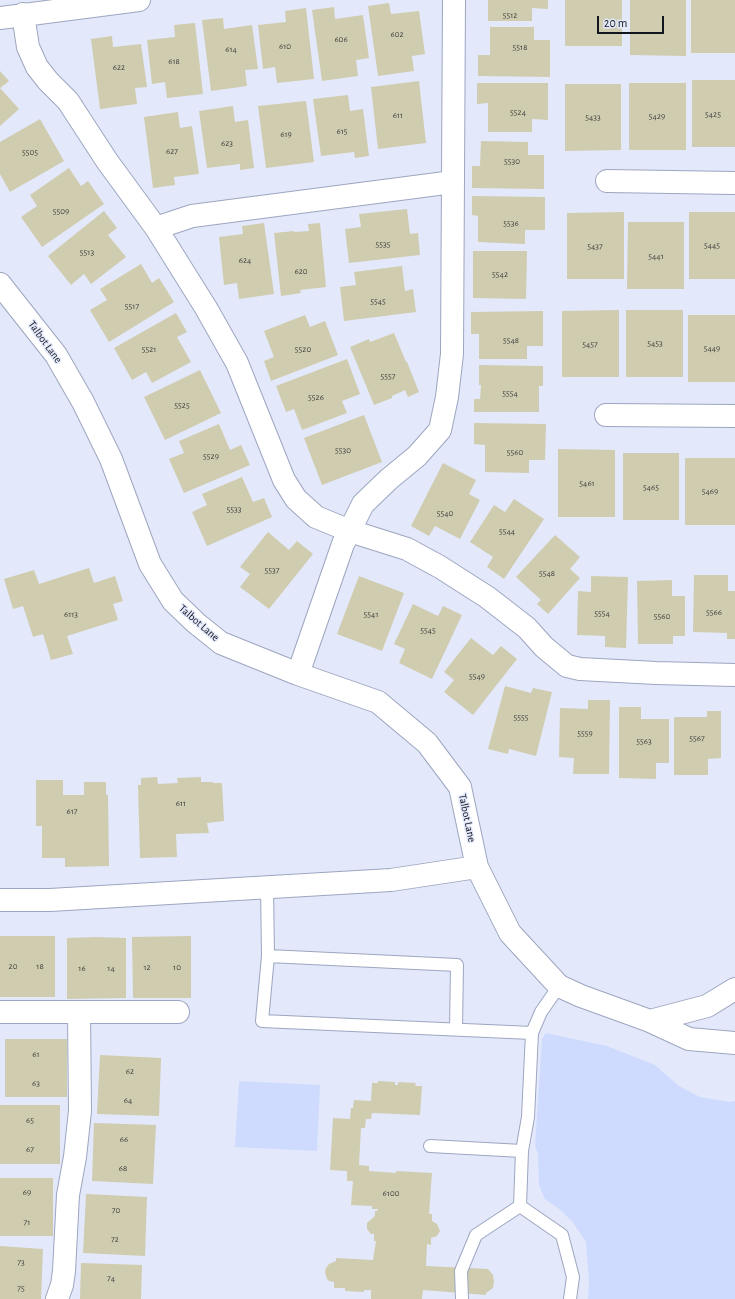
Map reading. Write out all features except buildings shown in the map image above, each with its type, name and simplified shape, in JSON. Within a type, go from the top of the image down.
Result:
[{"type":"street","points":[[0,18],[139,0]]},
{"type":"street","points":[[298,674],[343,544],[363,504],[389,479],[417,456],[440,430],[447,397],[452,354],[454,0]]},
{"type":"street","points":[[23,14],[28,47],[37,67],[48,81],[68,101],[106,162],[156,228],[206,308],[238,363],[284,480],[296,499],[316,517],[350,531],[407,549],[440,567],[487,597],[527,628],[544,647],[567,666],[580,669],[735,675]]},
{"type":"street","points":[[607,181],[735,183]]},
{"type":"street","points":[[156,228],[192,216],[453,182]]},
{"type":"street","name":"Talbot Lane","points":[[0,284],[56,354],[83,402],[111,459],[150,564],[173,601],[196,623],[221,643],[298,674],[378,702],[427,743],[460,787],[477,867],[510,933],[560,986]]},
{"type":"street","points":[[606,415],[735,416]]},
{"type":"street","points":[[0,900],[50,900],[268,886],[391,880],[477,867]]},
{"type":"street","points":[[560,986],[581,996],[650,1021],[689,1039],[735,1042]]},
{"type":"street","points":[[650,1021],[707,1006],[735,989]]},
{"type":"street","points":[[0,1012],[178,1012]]},
{"type":"street","points":[[57,1299],[62,1285],[68,1196],[75,1157],[80,1111],[79,1013]]},
{"type":"lane","points":[[268,886],[268,956],[262,1021],[532,1033]]},
{"type":"lane","points":[[268,956],[457,965],[456,1030]]},
{"type":"lane","points":[[520,1206],[522,1151],[528,1117],[532,1033],[541,1012],[560,986]]},
{"type":"lane","points":[[430,1146],[522,1151]]},
{"type":"lane","points":[[462,1299],[462,1271],[476,1235],[520,1206]]},
{"type":"lane","points":[[520,1206],[562,1235],[573,1277],[570,1299]]},
{"type":"shaded area","points":[[546,1033],[607,1046],[655,1065],[679,1086],[700,1097],[730,1102],[735,1101],[735,1299],[588,1299],[589,1282],[586,1242],[572,1221],[545,1199],[539,1185],[538,1154],[535,1146],[542,1039]]},
{"type":"shaded area","points":[[239,1081],[320,1085],[317,1151],[235,1147]]}]
